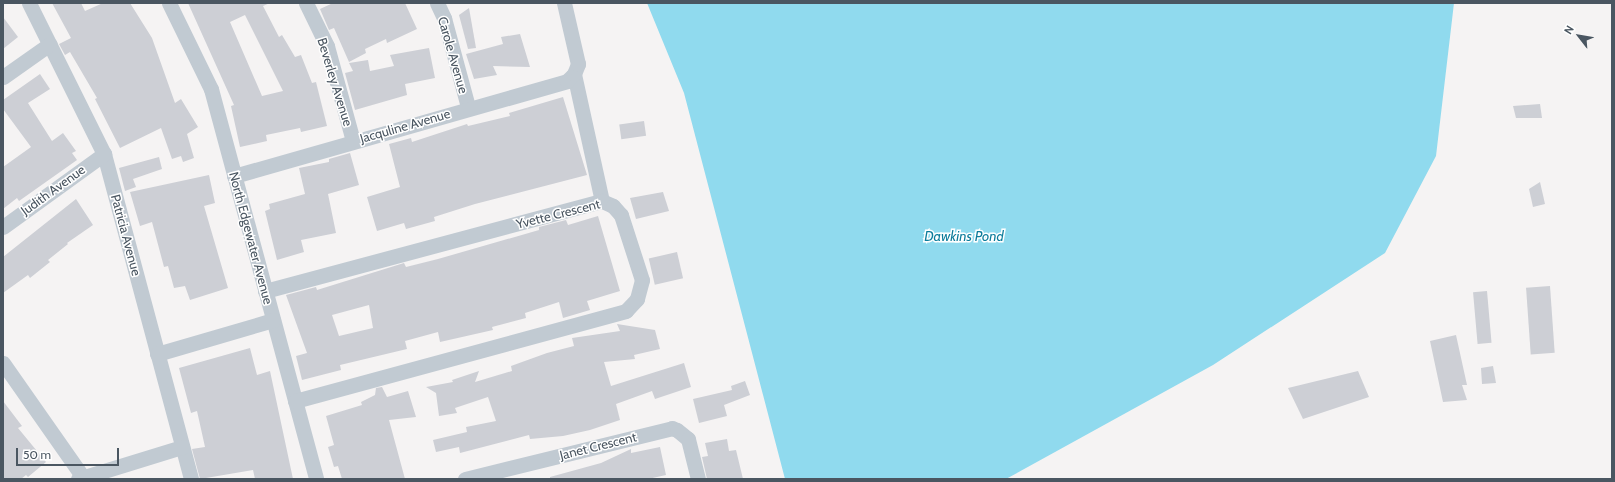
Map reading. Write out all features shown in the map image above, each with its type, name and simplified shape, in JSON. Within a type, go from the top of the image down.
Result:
[{"type":"street","name":"Patricia Avenue","points":[[29,3],[104,154],[191,479]]},
{"type":"street","name":"North Edgewater Avenue","points":[[169,3],[211,89],[316,479]]},
{"type":"street","name":"Beverley Avenue","points":[[306,3],[326,46],[353,141]]},
{"type":"street","name":"Carole Avenue","points":[[437,3],[444,18],[468,107]]},
{"type":"street","points":[[564,3],[577,53],[578,64],[574,74],[602,201]]},
{"type":"street","points":[[3,77],[50,44]]},
{"type":"street","name":"Jacquline Avenue","points":[[234,176],[468,107],[557,84],[567,81],[574,74]]},
{"type":"street","name":"Judith Avenue","points":[[3,227],[104,154]]},
{"type":"street","name":"Yvette Crescent","points":[[265,291],[602,201],[613,206],[621,215],[642,280],[637,300],[626,311],[295,401]]},
{"type":"street","points":[[157,354],[273,320]]},
{"type":"street","points":[[5,370],[80,477],[182,447]]},
{"type":"street","name":"Janet Crescent","points":[[465,479],[672,428],[688,439],[698,479]]},
{"type":"water","name":"Dawkins Pond","points":[[647,3],[1454,3],[1436,156],[1385,253],[1213,365],[1006,479],[785,479],[684,93]]},
{"type":"building","points":[[52,3],[81,3],[85,11],[103,3],[130,3],[152,38],[175,103],[181,99],[198,127],[187,134],[194,158],[183,162],[181,156],[172,159],[161,128],[120,148],[95,99],[97,98],[70,52],[65,55],[59,44],[71,38]]},
{"type":"building","points":[[188,3],[270,3],[263,6],[279,37],[282,35],[295,57],[301,55],[312,83],[316,82],[327,126],[301,132],[300,128],[266,135],[267,141],[240,147],[231,106],[234,105]],"holes":[[[245,15],[283,91],[262,96],[230,22]]]},
{"type":"building","points":[[333,3],[405,3],[417,29],[387,43],[386,39],[365,49],[366,53],[349,62],[334,28],[329,30],[320,9]]},
{"type":"building","points":[[469,8],[476,48],[468,49],[459,15]]},
{"type":"building","points":[[3,17],[18,37],[3,49]]},
{"type":"building","points":[[520,34],[530,67],[493,66],[497,75],[474,79],[466,54],[503,44],[501,37]]},
{"type":"building","points":[[429,48],[435,78],[405,84],[407,95],[355,110],[345,73],[353,71],[349,63],[368,60],[370,71],[394,66],[390,55]]},
{"type":"building","points":[[40,74],[50,89],[28,103],[52,141],[63,133],[76,151],[72,153],[77,160],[19,201],[17,198],[3,209],[3,167],[31,147],[3,109],[3,100]]},
{"type":"building","points":[[563,97],[587,175],[475,204],[434,217],[435,221],[406,229],[404,223],[377,231],[367,197],[400,187],[389,144],[411,138],[412,142],[467,124],[468,126],[510,116],[509,113]]},
{"type":"building","points":[[1540,104],[1542,118],[1516,118],[1513,106]]},
{"type":"building","points":[[644,121],[646,136],[621,139],[619,124]]},
{"type":"building","points":[[350,153],[359,185],[328,194],[336,233],[301,240],[304,252],[277,260],[265,211],[270,209],[269,204],[305,194],[299,168],[329,162],[329,159]]},
{"type":"building","points":[[159,157],[162,169],[133,179],[136,187],[125,191],[119,168]]},
{"type":"building","points":[[209,175],[215,203],[204,206],[228,288],[190,300],[185,286],[174,288],[168,266],[164,267],[152,222],[140,226],[130,192]]},
{"type":"building","points":[[1540,182],[1545,204],[1533,207],[1529,189]]},
{"type":"building","points":[[663,192],[669,211],[636,219],[630,198]]},
{"type":"building","points":[[76,199],[93,225],[67,243],[68,244],[48,260],[50,262],[30,278],[28,275],[3,293],[3,257]]},
{"type":"building","points":[[598,216],[620,291],[587,301],[590,310],[563,318],[559,302],[525,313],[526,318],[492,327],[493,330],[440,342],[438,332],[405,341],[407,349],[340,365],[341,370],[302,380],[296,356],[307,353],[286,295],[316,287],[317,290],[404,263],[406,267],[438,259],[539,230],[539,227],[566,220],[568,225]],"holes":[[[369,305],[373,328],[339,336],[332,315]]]},
{"type":"building","points":[[677,252],[683,278],[655,285],[649,259]]},
{"type":"building","points":[[1550,286],[1555,353],[1531,355],[1526,288]]},
{"type":"building","points":[[1487,291],[1492,343],[1478,344],[1473,292]]},
{"type":"building","points":[[617,324],[655,330],[660,349],[634,355],[635,359],[604,362],[611,386],[684,363],[691,387],[655,399],[652,391],[616,404],[620,420],[590,430],[563,436],[530,439],[529,435],[460,453],[459,447],[436,452],[433,440],[467,432],[466,427],[496,421],[488,397],[455,408],[457,413],[439,416],[436,393],[426,387],[453,382],[452,380],[479,371],[475,382],[512,371],[511,366],[547,353],[574,346],[572,338],[620,331]]},
{"type":"building","points":[[1456,335],[1467,385],[1462,385],[1467,400],[1443,402],[1430,341]]},
{"type":"building","points":[[250,348],[257,375],[270,371],[293,479],[255,479],[253,470],[200,479],[192,449],[205,447],[197,411],[191,413],[179,368]]},
{"type":"building","points":[[1493,366],[1496,383],[1482,384],[1481,368]]},
{"type":"building","points":[[1358,371],[1369,397],[1303,419],[1288,388]]},
{"type":"building","points":[[745,381],[750,395],[724,405],[727,416],[699,423],[693,399],[732,390],[731,386]]},
{"type":"building","points":[[382,387],[387,397],[408,391],[416,417],[389,420],[405,479],[342,479],[338,466],[334,467],[328,447],[334,445],[326,416],[362,405],[361,402],[375,395],[376,388]]},
{"type":"building","points":[[3,401],[22,426],[18,428],[46,462],[28,477],[26,475],[21,479],[3,479]]},
{"type":"building","points":[[727,439],[729,451],[736,450],[743,479],[707,479],[702,457],[708,456],[705,443]]},
{"type":"building","points":[[660,447],[666,475],[648,479],[550,479],[550,477],[601,463],[631,449],[631,453]]}]
